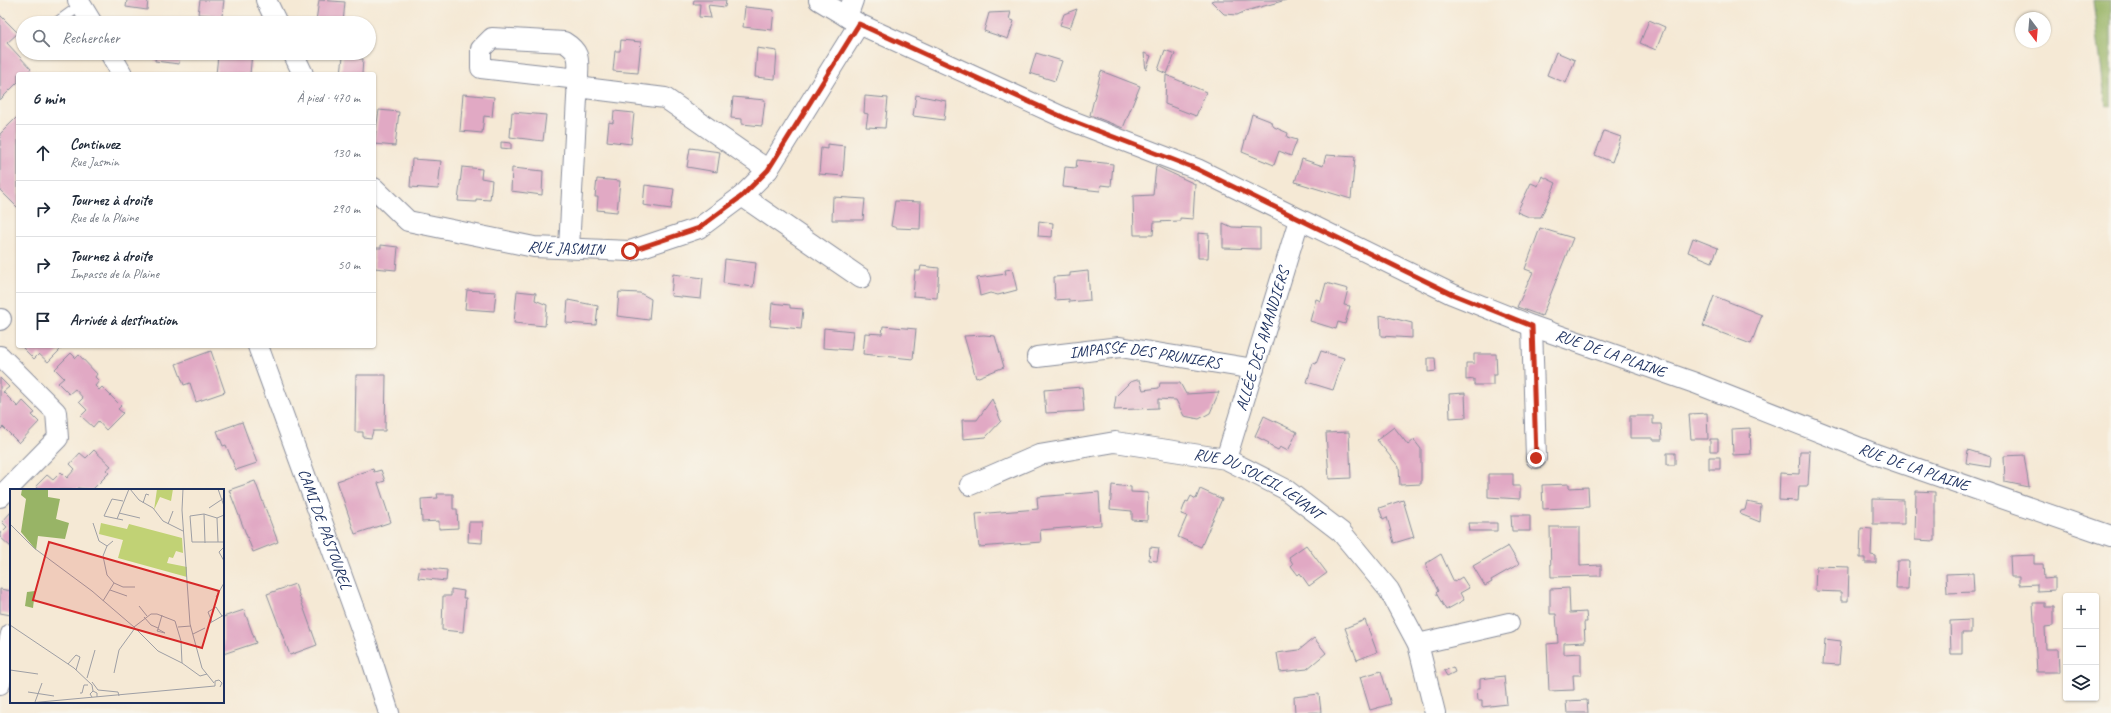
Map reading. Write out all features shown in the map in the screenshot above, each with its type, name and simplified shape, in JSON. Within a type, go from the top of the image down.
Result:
[{"type":"street","points":[[266,0],[274,16]]},
{"type":"street","name":"RUE DE LA PLAINE","points":[[819,0],[853,14],[1067,119],[1197,169],[1452,294],[1532,326],[1696,383],[1878,455],[2111,536]]},
{"type":"street","points":[[79,3],[87,16]]},
{"type":"street","name":"RUE JASMIN","points":[[376,190],[408,221],[534,247],[630,251],[699,228],[742,196],[768,170],[853,14]]},
{"type":"street","points":[[114,60],[121,72]]},
{"type":"street","points":[[296,60],[302,72]]},
{"type":"street","points":[[569,248],[578,83],[665,98],[768,170]]},
{"type":"street","points":[[742,196],[861,278]]},
{"type":"street","name":"ALLÉE DES AMANDIERS","points":[[1226,459],[1299,220]]},
{"type":"street","points":[[1532,326],[1536,458]]},
{"type":"street","name":"IMPASSE DES PRUNIERS","points":[[1037,357],[1120,347],[1254,369]]},
{"type":"street","name":"CAMI DE PASTOUREL","points":[[259,348],[364,638],[388,713]]},
{"type":"street","points":[[0,356],[56,412],[58,438],[0,497]]},
{"type":"street","name":"RUE DU SOLEIL LEVANT","points":[[970,485],[1039,455],[1116,442],[1226,459],[1285,489],[1341,532],[1389,590],[1418,644],[1435,713]]},
{"type":"street","points":[[1418,644],[1508,623]]},
{"type":"street","points":[[0,684],[10,639]]},
{"type":"lane","points":[[64,16],[79,3]]},
{"type":"green space","points":[[2093,0],[2111,0],[2111,106],[2106,107]]},
{"type":"building","points":[[127,0],[148,0],[147,10],[126,7]]},
{"type":"building","points":[[200,0],[224,0],[222,16],[198,14]]},
{"type":"building","points":[[319,0],[345,2],[344,16],[317,16]]},
{"type":"building","points":[[694,0],[726,0],[725,7],[708,5],[711,18],[699,17],[700,4],[693,4]]},
{"type":"building","points":[[1286,0],[1237,15],[1224,14],[1211,1]]},
{"type":"building","points":[[745,7],[774,10],[772,30],[743,27]]},
{"type":"building","points":[[1077,9],[1070,28],[1060,25],[1064,14]]},
{"type":"building","points":[[1011,12],[1009,19],[1014,21],[1008,39],[984,31],[989,13]]},
{"type":"building","points":[[0,15],[16,31],[16,35],[7,43],[16,53],[16,60],[23,60],[31,69],[28,72],[16,72],[16,84],[0,100]]},
{"type":"building","points":[[1649,20],[1665,27],[1656,50],[1640,43]]},
{"type":"building","points":[[621,40],[641,42],[638,73],[613,71],[615,51],[620,51]]},
{"type":"building","points":[[757,48],[777,51],[775,79],[755,77]]},
{"type":"building","points":[[1165,50],[1175,54],[1167,74],[1158,70]]},
{"type":"building","points":[[1556,52],[1575,60],[1566,83],[1547,75]]},
{"type":"building","points":[[1036,53],[1062,61],[1055,81],[1030,73]]},
{"type":"building","points":[[1144,53],[1151,56],[1146,70]]},
{"type":"building","points":[[155,60],[179,60],[179,64]]},
{"type":"building","points":[[218,60],[251,60],[250,72],[216,72]]},
{"type":"building","points":[[343,60],[363,60],[362,72],[341,72]]},
{"type":"building","points":[[1101,71],[1140,86],[1123,128],[1090,115]]},
{"type":"building","points":[[1166,75],[1206,92],[1196,116],[1165,104]]},
{"type":"building","points":[[463,94],[494,97],[492,117],[484,116],[482,133],[460,131]]},
{"type":"building","points":[[916,95],[946,101],[944,120],[913,116]]},
{"type":"building","points":[[865,96],[888,98],[885,128],[866,127],[868,114],[864,113]]},
{"type":"building","points":[[733,97],[765,100],[762,126],[742,124],[742,119],[731,118]]},
{"type":"building","points":[[379,110],[399,112],[395,146],[376,144],[376,130]]},
{"type":"building","points":[[614,111],[634,113],[631,144],[607,141],[609,122],[613,123]]},
{"type":"building","points":[[512,112],[546,115],[543,141],[510,137]]},
{"type":"building","points":[[1252,114],[1270,121],[1274,127],[1288,133],[1287,137],[1297,140],[1291,156],[1279,151],[1274,165],[1242,152]]},
{"type":"building","points":[[16,118],[16,206],[0,190],[0,134]]},
{"type":"building","points":[[1604,131],[1621,137],[1612,162],[1595,155]]},
{"type":"building","points":[[501,142],[511,143],[511,149],[501,148]]},
{"type":"building","points":[[827,144],[845,146],[843,176],[819,174],[821,148],[827,149]]},
{"type":"building","points":[[690,148],[720,152],[717,172],[687,167]]},
{"type":"building","points":[[1326,155],[1355,157],[1351,199],[1295,182],[1302,159],[1323,166]]},
{"type":"building","points":[[412,159],[441,161],[438,189],[410,187]]},
{"type":"building","points":[[1077,160],[1113,164],[1111,186],[1101,185],[1100,191],[1063,187],[1065,167],[1076,168]]},
{"type":"building","points":[[1156,166],[1195,184],[1193,219],[1180,218],[1180,221],[1154,222],[1153,235],[1134,235],[1133,196],[1153,195]]},
{"type":"building","points":[[462,167],[482,169],[481,178],[492,180],[490,200],[476,199],[476,202],[458,201]]},
{"type":"building","points":[[512,168],[543,171],[542,195],[511,191]]},
{"type":"building","points":[[1542,176],[1556,183],[1541,217],[1529,217],[1517,212],[1531,183],[1538,186]]},
{"type":"building","points":[[597,179],[620,181],[617,212],[597,210],[598,197],[595,197]]},
{"type":"building","points":[[645,185],[674,189],[671,209],[643,205]]},
{"type":"building","points":[[833,197],[865,199],[863,220],[832,220]]},
{"type":"building","points":[[895,201],[921,202],[920,229],[897,228],[891,226]]},
{"type":"building","points":[[1039,221],[1053,223],[1052,237],[1038,236]]},
{"type":"building","points":[[1223,223],[1232,227],[1260,228],[1260,249],[1223,248]]},
{"type":"building","points":[[1540,228],[1573,238],[1542,316],[1517,307],[1533,272],[1525,269]]},
{"type":"building","points":[[1198,233],[1209,234],[1208,258],[1198,258]]},
{"type":"building","points":[[1693,238],[1718,248],[1712,262],[1688,252]]},
{"type":"building","points":[[381,245],[398,247],[396,270],[376,268],[376,248],[381,248]]},
{"type":"building","points":[[725,259],[756,263],[753,287],[723,283]]},
{"type":"building","points":[[921,266],[939,268],[937,298],[913,296],[915,271],[920,271]]},
{"type":"building","points":[[1012,269],[1017,290],[998,295],[990,293],[980,296],[977,278],[1006,274],[1005,270]]},
{"type":"building","points":[[1088,271],[1090,300],[1069,302],[1069,299],[1055,300],[1054,277],[1070,276],[1070,273]]},
{"type":"building","points":[[673,274],[703,278],[701,299],[671,296]]},
{"type":"building","points":[[1326,283],[1348,289],[1344,305],[1350,306],[1345,324],[1338,322],[1336,329],[1310,321],[1316,299],[1321,301]]},
{"type":"building","points":[[467,290],[496,292],[494,311],[465,309]]},
{"type":"building","points":[[517,291],[536,293],[535,300],[547,305],[545,326],[514,323]]},
{"type":"building","points":[[619,292],[640,293],[651,299],[649,320],[617,316]]},
{"type":"building","points":[[1714,296],[1762,315],[1751,344],[1703,326]]},
{"type":"building","points":[[568,300],[598,306],[596,325],[566,323]]},
{"type":"building","points":[[772,303],[790,305],[790,308],[803,309],[801,329],[770,326]]},
{"type":"building","points":[[1380,315],[1412,323],[1412,338],[1381,336]]},
{"type":"building","points":[[883,326],[916,329],[913,359],[863,354],[865,333],[882,334]]},
{"type":"building","points":[[824,328],[853,331],[851,350],[823,348]]},
{"type":"building","points":[[964,336],[995,336],[1004,367],[976,378]]},
{"type":"building","points":[[23,348],[62,348],[48,362],[39,354],[34,359]]},
{"type":"building","points":[[211,351],[225,392],[196,402],[190,383],[184,385],[176,364]]},
{"type":"building","points":[[1321,351],[1344,358],[1333,390],[1307,382],[1313,363],[1316,364]]},
{"type":"building","points":[[71,353],[76,358],[79,355],[97,374],[95,377],[99,381],[95,386],[99,390],[102,387],[121,406],[118,409],[123,413],[106,430],[98,421],[93,427],[81,416],[87,410],[79,402],[83,398],[75,389],[69,394],[58,383],[64,378],[55,369]]},
{"type":"building","points":[[1474,354],[1496,354],[1497,375],[1493,375],[1493,385],[1474,385],[1474,379],[1466,380],[1466,363],[1474,363]]},
{"type":"building","points":[[1428,358],[1435,358],[1436,371],[1428,372]]},
{"type":"building","points":[[356,375],[386,375],[385,431],[373,431],[371,438],[363,437],[363,432],[355,432]]},
{"type":"building","points":[[0,378],[9,387],[3,392],[18,407],[23,401],[35,413],[32,415],[39,422],[19,443],[3,427],[0,430]]},
{"type":"building","points":[[1140,380],[1143,390],[1159,388],[1160,383],[1180,383],[1186,394],[1219,392],[1210,413],[1199,419],[1184,416],[1176,400],[1158,399],[1158,408],[1114,410],[1116,396],[1130,382]]},
{"type":"building","points":[[1082,387],[1084,411],[1046,413],[1044,390]]},
{"type":"building","points":[[1465,393],[1466,417],[1450,418],[1449,394]]},
{"type":"building","points":[[992,399],[1001,421],[986,437],[963,439],[962,420],[977,420]]},
{"type":"building","points":[[1707,413],[1708,439],[1691,439],[1689,414]]},
{"type":"building","points":[[1264,416],[1297,432],[1288,451],[1280,447],[1278,450],[1268,445],[1269,443],[1255,436]]},
{"type":"building","points":[[1630,416],[1653,416],[1653,424],[1661,424],[1662,440],[1653,440],[1653,438],[1630,438]]},
{"type":"building","points":[[242,422],[257,463],[236,470],[226,445],[223,446],[217,431]]},
{"type":"building","points":[[1394,427],[1408,445],[1414,440],[1421,449],[1421,484],[1400,485],[1399,467],[1377,440]]},
{"type":"building","points":[[1750,428],[1751,454],[1733,455],[1732,429]]},
{"type":"building","points":[[1349,432],[1351,478],[1329,479],[1326,433]]},
{"type":"building","points":[[1710,439],[1718,439],[1718,451],[1710,451]]},
{"type":"building","points":[[94,450],[111,466],[106,470],[109,473],[93,489],[39,489],[36,486],[47,475],[53,480],[61,472],[67,478],[75,469],[70,464],[80,453],[86,458]]},
{"type":"building","points":[[1968,450],[1991,457],[1990,467],[1966,463]]},
{"type":"building","points":[[1800,451],[1810,451],[1808,486],[1799,486],[1798,501],[1779,500],[1780,473],[1799,474]]},
{"type":"building","points":[[1667,453],[1675,453],[1675,465],[1667,465]]},
{"type":"building","points":[[2024,455],[2029,487],[2005,482],[2004,456]]},
{"type":"building","points":[[1709,457],[1720,457],[1720,469],[1709,469]]},
{"type":"building","points":[[373,469],[374,472],[381,470],[385,481],[378,483],[391,522],[355,534],[337,481]]},
{"type":"building","points":[[1488,474],[1513,474],[1513,486],[1520,486],[1520,499],[1488,497]]},
{"type":"building","points":[[255,481],[278,542],[253,552],[229,490]]},
{"type":"building","points":[[1569,484],[1569,488],[1588,487],[1589,507],[1543,509],[1542,485]]},
{"type":"building","points":[[1112,485],[1131,487],[1131,492],[1148,493],[1147,521],[1132,520],[1132,511],[1110,509]]},
{"type":"building","points":[[1200,489],[1222,499],[1201,547],[1178,537],[1187,516],[1181,514],[1186,501],[1188,502],[1191,496],[1196,499]]},
{"type":"building","points":[[1916,491],[1935,492],[1935,541],[1915,540]]},
{"type":"building","points":[[1099,492],[1101,525],[1040,530],[1041,542],[979,547],[976,514],[1038,509],[1037,497]]},
{"type":"building","points":[[437,494],[453,494],[453,509],[457,509],[458,528],[439,529],[439,521],[422,522],[421,499],[438,498]]},
{"type":"building","points":[[1873,499],[1904,500],[1904,524],[1873,524]]},
{"type":"building","points":[[1403,500],[1414,537],[1394,543],[1387,517],[1383,519],[1379,508]]},
{"type":"building","points":[[1747,502],[1761,505],[1760,522],[1740,514],[1741,511],[1745,510]]},
{"type":"building","points":[[10,513],[10,546],[0,537],[0,534],[7,527],[2,522]]},
{"type":"building","points":[[1511,515],[1530,515],[1530,531],[1512,531]]},
{"type":"building","points":[[469,522],[483,522],[482,543],[468,542]]},
{"type":"building","points":[[1468,523],[1497,523],[1497,531],[1469,531]]},
{"type":"building","points":[[1550,527],[1580,527],[1580,566],[1601,565],[1601,576],[1551,577]]},
{"type":"building","points":[[1861,528],[1872,529],[1871,555],[1876,556],[1876,563],[1865,563],[1865,558],[1860,558]]},
{"type":"building","points":[[1306,545],[1327,573],[1309,586],[1300,573],[1298,575],[1291,566],[1293,564],[1289,557]]},
{"type":"building","points":[[1508,546],[1519,564],[1491,580],[1492,582],[1485,586],[1473,566]]},
{"type":"building","points":[[1150,547],[1159,548],[1157,561],[1149,560]]},
{"type":"building","points":[[1441,554],[1454,582],[1462,577],[1469,588],[1460,593],[1464,600],[1446,610],[1436,593],[1438,591],[1425,564]]},
{"type":"building","points":[[2034,555],[2034,564],[2043,564],[2044,579],[2055,578],[2055,590],[2037,591],[2037,584],[2019,585],[2019,577],[2011,577],[2010,556]]},
{"type":"building","points":[[1897,561],[1909,561],[1908,589],[1896,589]]},
{"type":"building","points":[[1816,566],[1849,567],[1848,601],[1841,601],[1841,592],[1815,591]]},
{"type":"building","points":[[420,567],[447,570],[446,581],[418,578]]},
{"type":"building","points":[[1973,573],[1974,592],[1947,593],[1946,574]]},
{"type":"building","points":[[295,584],[317,645],[290,655],[267,594]]},
{"type":"building","points":[[1569,588],[1570,613],[1586,612],[1587,622],[1584,622],[1585,642],[1564,643],[1564,654],[1581,653],[1581,675],[1573,675],[1574,690],[1549,691],[1547,644],[1558,643],[1556,614],[1550,614],[1550,589]]},
{"type":"building","points":[[0,589],[10,591],[10,615],[0,613]]},
{"type":"building","points":[[451,589],[464,591],[463,598],[466,598],[463,632],[442,630],[443,596],[451,596]]},
{"type":"building","points":[[2033,603],[2045,603],[2045,607],[2053,607],[2053,626],[2045,627],[2046,649],[2058,649],[2059,672],[2037,672]]},
{"type":"building","points":[[244,610],[256,643],[224,654],[224,617]]},
{"type":"building","points":[[1365,620],[1377,652],[1357,660],[1345,628]]},
{"type":"building","points":[[1971,620],[1971,633],[1962,633],[1962,654],[1951,654],[1950,621]]},
{"type":"building","points":[[1314,638],[1326,653],[1307,669],[1280,672],[1277,653],[1299,650]]},
{"type":"building","points":[[1825,639],[1841,641],[1839,665],[1823,664]]},
{"type":"building","points":[[1453,667],[1455,672],[1447,676],[1444,671]]},
{"type":"building","points":[[1381,671],[1391,704],[1370,710],[1360,677]]},
{"type":"building","points":[[1504,676],[1507,704],[1482,707],[1482,700],[1478,700],[1477,688],[1480,688],[1480,679]]},
{"type":"building","points":[[1319,694],[1321,712],[1295,713],[1294,697]]},
{"type":"building","points":[[1587,700],[1588,713],[1567,713],[1566,701]]},
{"type":"route","points":[[630,251],[699,228],[742,196],[768,170],[859,24],[1067,119],[1197,169],[1452,294],[1532,326],[1536,458]]}]
